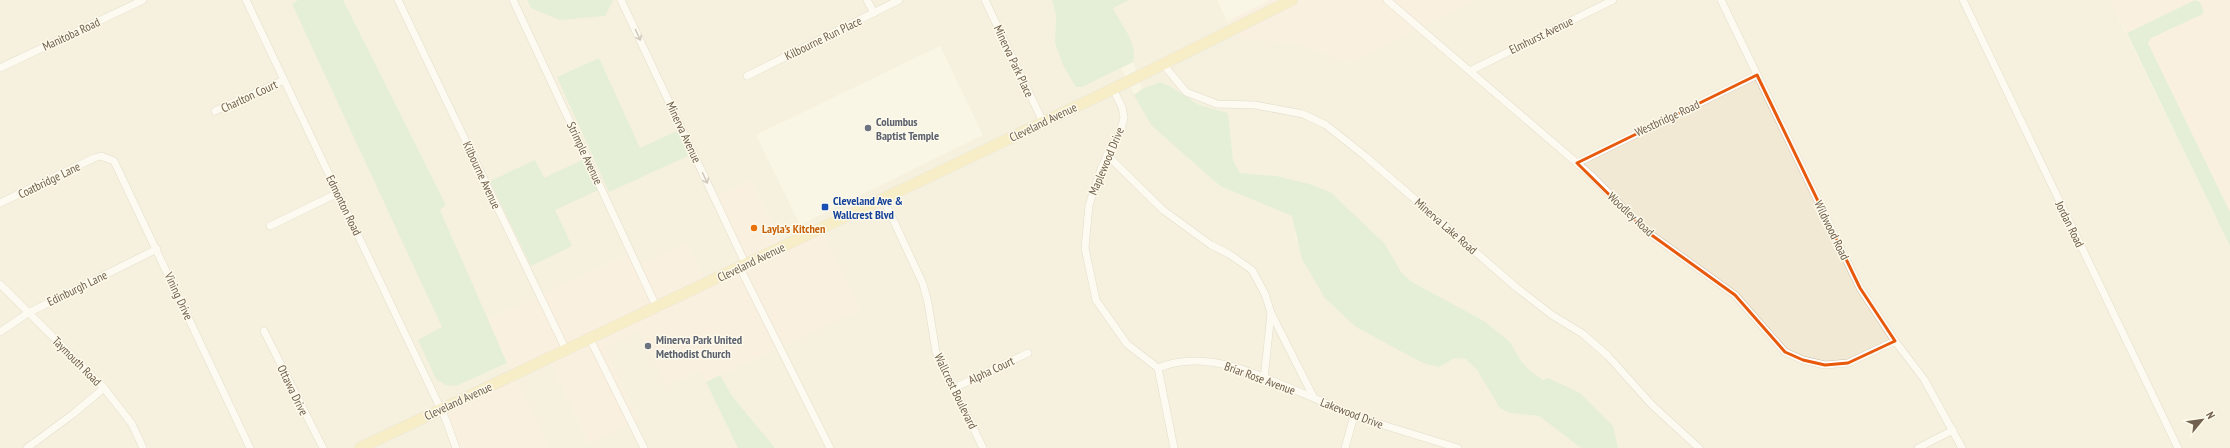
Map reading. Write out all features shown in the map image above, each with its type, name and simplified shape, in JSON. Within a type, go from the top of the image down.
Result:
[{"type":"main road","name":"Cleveland Avenue","points":[[360,448],[1113,89],[1292,0]]},
{"type":"street","name":"Manitoba Road","points":[[0,68],[143,0]]},
{"type":"street","name":"Edmonton Road","points":[[246,0],[442,410],[456,448]]},
{"type":"street","name":"Kilbourne Avenue","points":[[398,0],[566,350]]},
{"type":"street","name":"Strimple Avenue","points":[[513,0],[656,306]]},
{"type":"street","name":"Minerva Avenue","points":[[621,0],[743,266],[830,448]]},
{"type":"street","points":[[867,0],[874,13]]},
{"type":"street","name":"Kilbourne Run Place","points":[[747,76],[899,0]]},
{"type":"street","name":"Minerva Park Place","points":[[985,0],[1043,122]]},
{"type":"street","name":"Woodley Road","points":[[1387,0],[1577,163],[1646,231],[1735,295],[1785,352],[1803,360],[1825,365],[1848,362],[1895,341]]},
{"type":"street","name":"Elmhurst Avenue","points":[[1470,71],[1613,0]]},
{"type":"street","name":"Wildwood Road","points":[[1721,0],[1860,288],[1895,341],[1924,379],[1962,448]]},
{"type":"street","name":"Jordan Road","points":[[1963,0],[2178,448]]},
{"type":"street","name":"Minerva Lake Road","points":[[1164,64],[1186,92],[1217,104],[1255,105],[1303,114],[1326,125],[1365,156],[1517,288],[1552,315],[1583,334],[1602,351],[1652,405],[1699,448]]},
{"type":"street","name":"Westbridge Road","points":[[1577,163],[1757,75]]},
{"type":"street","name":"Charlton Court","points":[[215,111],[284,80]]},
{"type":"street","name":"Maplewood Drive","points":[[1113,89],[1122,106],[1124,118],[1121,129],[1107,156],[1088,204],[1085,248],[1096,300],[1127,344],[1158,368]]},
{"type":"street","name":"Lakewood Drive","points":[[1107,156],[1163,210],[1211,245],[1230,254],[1252,270],[1265,294],[1271,313],[1314,398],[1354,416],[1458,448]]},
{"type":"street","name":"Coatbridge Lane","points":[[0,203],[98,157]]},
{"type":"street","name":"Vining Drive","points":[[98,157],[108,157],[118,167],[250,448]]},
{"type":"street","points":[[270,226],[338,193]]},
{"type":"street","name":"Wallcrest Boulevard","points":[[883,198],[923,284],[928,303],[933,343],[983,448]]},
{"type":"street","name":"Edinburgh Lane","points":[[0,332],[28,313],[157,250]]},
{"type":"street","name":"Taymouth Road","points":[[0,284],[104,388],[132,424],[143,448]]},
{"type":"street","name":"Lakewood Drive","points":[[1264,378],[1271,313]]},
{"type":"street","name":"Ottawa Drive","points":[[264,331],[323,448]]},
{"type":"street","points":[[590,339],[644,448]]},
{"type":"street","name":"Alpha Court","points":[[954,388],[1028,353]]},
{"type":"street","name":"Briar Rose Avenue","points":[[1158,368],[1166,365],[1193,361],[1227,364],[1314,398]]},
{"type":"street","points":[[1158,368],[1174,448]]},
{"type":"street","points":[[27,448],[73,414],[104,388]]},
{"type":"street","points":[[1345,448],[1354,416]]},
{"type":"street","points":[[1918,448],[1953,430]]},
{"type":"highlighted area","points":[[1757,75],[1860,288],[1895,341],[1848,363],[1825,365],[1803,360],[1785,352],[1735,295],[1646,231],[1577,163]]},
{"type":"shaded area","points":[[0,0],[298,0],[292,4],[443,327],[456,386],[507,363],[514,375],[549,359],[589,444],[604,348],[640,331],[666,386],[701,370],[738,448],[550,448],[513,375],[454,448],[0,448]]},
{"type":"shaded area","points":[[343,0],[527,0],[531,8],[612,0],[1052,0],[1056,15],[1055,43],[1077,87],[1121,68],[1140,106],[1219,186],[1292,216],[1296,240],[1439,367],[1455,358],[1466,359],[1477,370],[1500,408],[1510,413],[1539,416],[1581,448],[775,448],[732,396],[720,375],[859,310],[783,247],[751,180],[745,265],[706,283],[639,265],[633,252],[487,320],[440,209],[446,205]],"holes":[[[940,46],[983,135],[800,225],[756,135]],[[599,58],[640,148],[557,77]]]},
{"type":"shaded area","points":[[1129,0],[1217,0],[1227,21],[1243,38],[1295,43],[1349,63],[1475,0],[1962,0],[1964,3],[1969,0],[2110,0],[2230,246],[2230,448],[1618,448],[1618,444],[1543,380],[1530,371],[1521,361],[1510,342],[1484,321],[1412,282],[1401,272],[1385,244],[1276,176],[1240,173],[1233,160],[1228,113],[1199,105],[1170,86],[1160,82],[1142,89],[1133,62],[1135,55],[1132,45],[1113,8]]},
{"type":"shaded area","points":[[1270,0],[1475,0],[1349,63],[1295,43],[1243,39],[1227,21]]},
{"type":"shaded area","points":[[2110,0],[2195,0],[2127,33]]},
{"type":"shaded area","points":[[2198,0],[2230,0],[2230,212],[2148,43],[2151,38],[2200,2]]},
{"type":"shaded area","points":[[751,180],[783,247],[822,229],[860,310],[706,382],[700,370],[666,386],[640,331],[605,348],[639,421],[589,444],[549,359],[514,375],[550,448],[454,448],[441,408],[513,375],[487,320],[633,252],[639,265],[687,243],[706,283],[745,265],[714,197]]},
{"type":"green space","points":[[298,0],[343,0],[446,205],[440,210],[507,363],[456,386],[446,385],[436,379],[418,340],[442,327],[292,4]]},
{"type":"green space","points":[[527,0],[613,1],[605,16],[560,20],[531,8]]},
{"type":"green space","points":[[1052,0],[1129,0],[1113,8],[1131,41],[1134,55],[1133,62],[1082,87],[1076,87],[1063,65],[1055,43],[1056,15]]},
{"type":"green space","points":[[2195,0],[2200,2],[2204,12],[2201,15],[2151,38],[2148,43],[2230,212],[2230,246],[2127,33]]},
{"type":"green space","points":[[599,58],[640,148],[679,130],[690,155],[609,192],[557,77]]},
{"type":"green space","points":[[1160,82],[1170,86],[1199,105],[1228,113],[1233,160],[1240,173],[1276,176],[1309,184],[1330,192],[1385,244],[1401,272],[1412,282],[1484,321],[1510,342],[1521,361],[1530,371],[1543,380],[1548,378],[1580,393],[1613,426],[1618,448],[1581,448],[1539,416],[1510,413],[1500,408],[1477,370],[1466,359],[1455,358],[1439,367],[1423,363],[1356,327],[1325,298],[1302,259],[1292,216],[1220,186],[1151,125],[1134,95],[1142,89]]},
{"type":"green space","points":[[584,159],[598,190],[555,210],[572,246],[531,266],[490,181],[535,160],[544,178]]},
{"type":"green space","points":[[720,375],[732,396],[775,448],[738,448],[706,382]]},
{"type":"place","name":"Columbus Baptist Temple","points":[[868,128]]},
{"type":"place","name":"Cleveland Ave & Wallcrest Blvd","points":[[825,207]]},
{"type":"place","name":"Layla's Kitchen","points":[[754,228]]},
{"type":"place","name":"Minerva Park United Methodist Church","points":[[648,346]]}]
